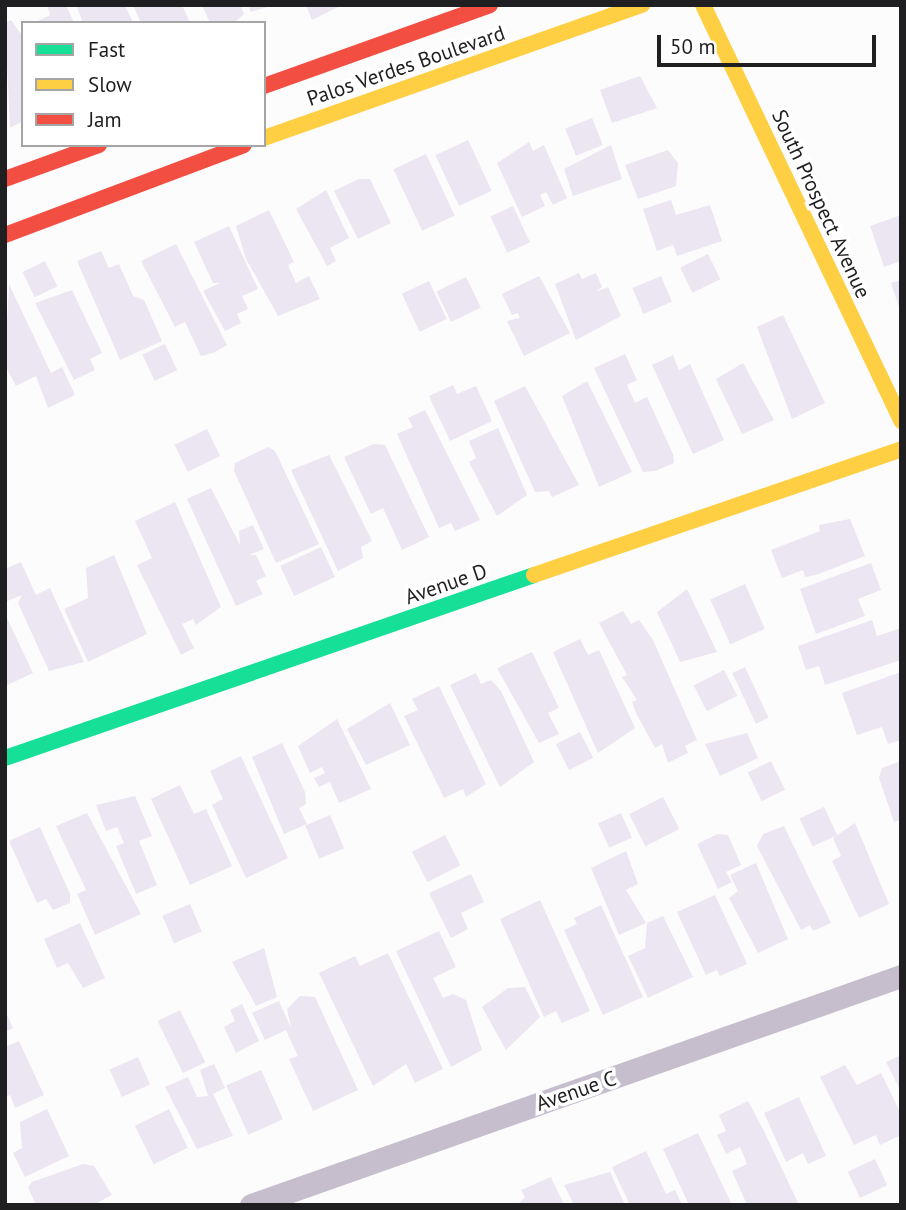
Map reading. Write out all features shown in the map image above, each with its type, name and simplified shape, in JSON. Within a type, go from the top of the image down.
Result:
[{"type":"main road","name":"Palos Verdes Boulevard","points":[[266,85],[490,5]]},
{"type":"main road","name":"Palos Verdes Boulevard","points":[[266,137],[642,5]]},
{"type":"main road","name":"South Prospect Avenue","points":[[703,5],[901,421]]},
{"type":"main road","points":[[5,179],[93,147]]},
{"type":"main road","points":[[5,235],[239,147]]},
{"type":"main road","name":"Avenue D","points":[[5,758],[901,449]]},
{"type":"street","name":"Avenue C","points":[[251,1205],[901,976]]},
{"type":"building","points":[[47,5],[66,5],[73,21],[38,21],[50,15]]},
{"type":"building","points":[[76,5],[125,5],[132,21],[82,21]]},
{"type":"building","points":[[133,5],[182,5],[189,21],[140,21]]},
{"type":"building","points":[[202,5],[240,5],[244,14],[236,21],[209,21]]},
{"type":"building","points":[[248,5],[274,5],[251,12]]},
{"type":"building","points":[[306,5],[342,5],[312,20]]},
{"type":"building","points":[[11,20],[21,34],[21,122],[10,128],[5,23]]},
{"type":"building","points":[[640,76],[657,108],[612,123],[600,90]]},
{"type":"building","points":[[592,118],[603,145],[576,156],[565,129]]},
{"type":"building","points":[[468,140],[492,191],[459,206],[435,155]]},
{"type":"building","points":[[529,142],[533,151],[544,145],[567,198],[553,205],[546,192],[540,195],[545,206],[522,217],[497,163]]},
{"type":"building","points":[[611,145],[622,179],[573,196],[564,169]]},
{"type":"building","points":[[668,150],[678,163],[676,186],[638,199],[625,165]]},
{"type":"building","points":[[426,154],[455,216],[422,231],[393,169]]},
{"type":"building","points":[[359,179],[370,179],[391,223],[358,239],[334,191]]},
{"type":"building","points":[[326,190],[349,238],[330,248],[336,261],[327,266],[296,209]]},
{"type":"building","points":[[671,200],[676,215],[710,205],[722,241],[677,256],[673,245],[657,251],[643,209]]},
{"type":"building","points":[[513,206],[530,242],[507,253],[490,217]]},
{"type":"building","points":[[269,210],[294,262],[288,265],[296,283],[309,276],[320,299],[278,316],[246,259],[236,226]]},
{"type":"building","points":[[901,215],[901,261],[884,267],[870,226]]},
{"type":"building","points":[[229,226],[258,289],[242,296],[248,309],[237,314],[241,323],[225,331],[203,291],[220,283],[213,283],[194,242]]},
{"type":"building","points":[[176,244],[227,345],[213,353],[201,356],[185,322],[175,327],[141,261]]},
{"type":"building","points":[[101,251],[109,268],[119,264],[133,296],[144,300],[162,341],[120,360],[77,261]]},
{"type":"building","points":[[708,254],[720,279],[692,293],[680,268]]},
{"type":"building","points":[[45,261],[57,286],[35,297],[23,272]]},
{"type":"building","points":[[579,273],[582,279],[596,273],[602,287],[596,292],[608,287],[621,316],[576,340],[555,284]]},
{"type":"building","points":[[539,276],[570,333],[524,356],[507,321],[520,318],[518,313],[512,315],[502,294]]},
{"type":"building","points":[[661,276],[672,302],[643,314],[632,288]]},
{"type":"building","points":[[466,277],[481,308],[451,322],[436,291]]},
{"type":"building","points":[[901,280],[901,310],[900,310],[891,283]]},
{"type":"building","points":[[429,281],[447,319],[420,332],[402,294]]},
{"type":"building","points":[[9,284],[51,373],[62,367],[75,395],[48,408],[36,376],[16,386],[5,365]]},
{"type":"building","points":[[72,290],[102,353],[90,359],[95,370],[74,380],[35,303]]},
{"type":"building","points":[[783,315],[825,403],[792,419],[757,327]]},
{"type":"building","points":[[165,344],[177,370],[155,381],[142,355]]},
{"type":"building","points":[[625,354],[637,380],[627,385],[635,403],[647,397],[673,454],[674,463],[655,471],[643,472],[594,368]]},
{"type":"building","points":[[673,355],[679,370],[690,364],[724,440],[693,454],[652,365]]},
{"type":"building","points":[[743,363],[774,420],[742,434],[716,379]]},
{"type":"building","points":[[587,381],[632,472],[599,487],[562,396]]},
{"type":"building","points":[[453,385],[457,394],[476,386],[492,421],[450,441],[429,396]]},
{"type":"building","points":[[525,386],[579,485],[552,497],[549,491],[535,492],[494,401]]},
{"type":"building","points":[[425,410],[480,520],[455,531],[451,523],[439,528],[397,434],[413,427],[408,418]]},
{"type":"building","points":[[498,428],[527,495],[497,516],[469,462],[476,458],[469,441]]},
{"type":"building","points":[[207,429],[220,456],[188,472],[175,445]]},
{"type":"building","points":[[374,444],[385,445],[429,537],[402,550],[383,508],[371,514],[344,457]]},
{"type":"building","points":[[268,447],[275,451],[319,544],[276,563],[234,471],[235,463]]},
{"type":"building","points":[[329,455],[372,541],[361,547],[363,558],[338,571],[291,470]]},
{"type":"building","points":[[211,488],[240,545],[239,531],[253,525],[264,549],[249,555],[256,555],[266,576],[256,581],[263,594],[236,606],[187,499]]},
{"type":"building","points":[[175,502],[221,607],[196,625],[193,619],[182,624],[194,648],[181,655],[137,565],[152,558],[135,521]]},
{"type":"building","points":[[850,519],[865,556],[816,575],[805,577],[803,570],[782,578],[771,550],[820,531],[819,525]]},
{"type":"building","points":[[321,547],[335,577],[294,596],[280,566]]},
{"type":"building","points":[[114,555],[147,634],[88,662],[64,609],[88,598],[86,568]]},
{"type":"building","points":[[21,562],[36,595],[50,588],[84,662],[49,671],[18,603],[22,595],[5,602],[5,569]]},
{"type":"building","points":[[871,563],[881,590],[858,599],[865,616],[816,634],[800,589]]},
{"type":"building","points":[[745,584],[765,629],[730,644],[710,599]]},
{"type":"building","points":[[687,589],[717,652],[680,662],[657,612]]},
{"type":"building","points":[[623,611],[631,624],[639,620],[653,640],[697,740],[685,746],[688,753],[668,763],[662,744],[655,748],[636,713],[632,702],[637,700],[622,677],[627,675],[599,623]]},
{"type":"building","points":[[5,614],[33,673],[5,686]]},
{"type":"building","points":[[872,620],[877,636],[901,628],[901,660],[825,685],[819,666],[806,670],[798,646]]},
{"type":"building","points":[[580,639],[588,655],[599,650],[635,728],[598,753],[553,652]]},
{"type":"building","points":[[532,652],[559,708],[548,713],[559,734],[539,743],[497,668]]},
{"type":"building","points":[[745,667],[769,718],[756,724],[732,673]]},
{"type":"building","points":[[724,670],[737,696],[707,711],[694,685]]},
{"type":"building","points":[[901,672],[901,740],[888,744],[882,727],[857,735],[842,693]]},
{"type":"building","points":[[476,673],[481,684],[491,680],[501,691],[534,762],[500,787],[450,685]]},
{"type":"building","points":[[439,686],[486,784],[466,797],[463,789],[444,798],[404,716],[418,710],[412,699]]},
{"type":"building","points":[[390,703],[410,745],[366,765],[347,729]]},
{"type":"building","points":[[337,719],[371,789],[339,803],[330,782],[319,787],[314,778],[325,773],[322,767],[310,773],[298,746]]},
{"type":"building","points":[[580,732],[593,758],[569,770],[556,744]]},
{"type":"building","points":[[747,733],[758,758],[720,776],[705,744]]},
{"type":"building","points":[[282,743],[305,792],[306,804],[299,808],[307,824],[284,834],[252,757]]},
{"type":"building","points":[[241,756],[288,858],[246,878],[212,805],[223,799],[210,771]]},
{"type":"building","points":[[771,761],[785,790],[762,801],[748,772]]},
{"type":"building","points":[[901,761],[901,820],[894,822],[879,778],[882,768]]},
{"type":"building","points":[[180,785],[194,814],[206,809],[232,866],[190,885],[151,799]]},
{"type":"building","points":[[135,796],[152,836],[139,841],[157,885],[136,894],[116,846],[124,843],[117,827],[106,831],[96,805]]},
{"type":"building","points":[[663,797],[679,829],[645,846],[629,814]]},
{"type":"building","points":[[824,807],[837,835],[813,847],[800,818]]},
{"type":"building","points":[[87,813],[141,914],[95,935],[77,894],[86,890],[56,826]]},
{"type":"building","points":[[621,813],[632,838],[609,848],[598,823]]},
{"type":"building","points":[[330,815],[344,848],[319,859],[305,826]]},
{"type":"building","points":[[855,823],[889,904],[859,918],[832,861],[841,856],[833,838]]},
{"type":"building","points":[[784,826],[831,923],[813,931],[810,925],[801,930],[757,846],[763,834]]},
{"type":"building","points":[[40,827],[70,894],[70,903],[53,910],[46,899],[37,903],[9,841]]},
{"type":"building","points":[[718,834],[728,835],[741,865],[726,872],[732,882],[718,889],[697,844]]},
{"type":"building","points":[[445,835],[460,865],[427,882],[412,852]]},
{"type":"building","points":[[626,851],[638,884],[626,890],[646,923],[619,935],[591,868]]},
{"type":"building","points":[[756,863],[788,939],[758,953],[729,898],[738,891],[730,875]]},
{"type":"building","points":[[471,874],[484,902],[461,913],[468,929],[451,938],[429,893]]},
{"type":"building","points":[[715,895],[747,964],[720,976],[717,970],[706,975],[677,912]]},
{"type":"building","points":[[540,900],[590,1011],[562,1023],[556,1011],[544,1017],[500,919]]},
{"type":"building","points":[[190,904],[202,932],[174,943],[162,916]]},
{"type":"building","points":[[601,905],[643,997],[603,1015],[564,930],[577,924],[574,918]]},
{"type":"building","points":[[663,916],[693,977],[648,998],[628,956],[645,948],[647,923]]},
{"type":"building","points":[[80,923],[105,978],[83,988],[68,963],[57,968],[44,939]]},
{"type":"building","points":[[439,931],[456,967],[433,978],[443,998],[453,994],[466,1000],[482,1050],[451,1067],[396,951]]},
{"type":"building","points":[[264,948],[277,997],[256,1006],[232,962]]},
{"type":"building","points":[[388,953],[443,1069],[415,1083],[406,1064],[373,1086],[319,973],[355,956],[360,966]]},
{"type":"building","points":[[525,987],[540,1017],[506,1050],[482,1007],[508,988]]},
{"type":"building","points":[[300,996],[315,997],[358,1090],[313,1111],[289,1059],[298,1056],[286,1030],[265,1040],[252,1013],[279,1001],[291,1028],[287,1009]]},
{"type":"building","points":[[242,1004],[259,1041],[236,1053],[224,1027],[235,1021],[230,1010]]},
{"type":"building","points":[[5,1010],[13,1028],[5,1032]]},
{"type":"building","points":[[180,1010],[205,1062],[183,1073],[158,1021]]},
{"type":"building","points":[[19,1041],[44,1095],[15,1108],[10,1095],[5,1097],[5,1047]]},
{"type":"building","points":[[901,1055],[901,1092],[886,1062]]},
{"type":"building","points":[[138,1057],[150,1084],[122,1097],[110,1070]]},
{"type":"building","points":[[214,1064],[225,1088],[213,1094],[233,1136],[197,1149],[165,1087],[188,1077],[197,1097],[208,1096],[200,1070]]},
{"type":"building","points":[[845,1065],[857,1085],[881,1073],[901,1114],[901,1135],[880,1145],[876,1135],[854,1145],[820,1077]]},
{"type":"building","points":[[261,1070],[283,1119],[248,1135],[226,1085]]},
{"type":"building","points":[[799,1097],[826,1156],[808,1164],[803,1153],[786,1162],[764,1113]]},
{"type":"building","points":[[748,1101],[799,1205],[747,1205],[732,1171],[747,1164],[740,1147],[726,1154],[717,1135],[726,1131],[719,1115]]},
{"type":"building","points":[[47,1109],[69,1156],[25,1177],[13,1153],[22,1148],[20,1122]]},
{"type":"building","points":[[169,1109],[188,1148],[154,1164],[135,1126]]},
{"type":"building","points":[[698,1133],[732,1205],[689,1205],[663,1149]]},
{"type":"building","points":[[646,1151],[666,1194],[675,1190],[682,1205],[630,1205],[612,1167]]},
{"type":"building","points":[[875,1159],[887,1185],[860,1198],[848,1172]]},
{"type":"building","points":[[83,1164],[94,1166],[112,1195],[93,1205],[36,1205],[28,1187],[32,1182]]},
{"type":"building","points":[[610,1172],[625,1205],[574,1205],[564,1185]]},
{"type":"building","points":[[551,1177],[564,1205],[517,1205],[525,1197],[521,1190]]},
{"type":"traffic: fast","points":[[5,758],[534,575]]},
{"type":"traffic: slow","points":[[266,137],[642,5]]},
{"type":"traffic: slow","points":[[703,5],[901,421]]},
{"type":"traffic: slow","points":[[534,575],[901,449]]},
{"type":"traffic: jam","points":[[266,85],[490,5]]},
{"type":"traffic: jam","points":[[5,179],[93,147]]},
{"type":"traffic: jam","points":[[5,235],[239,147]]}]
